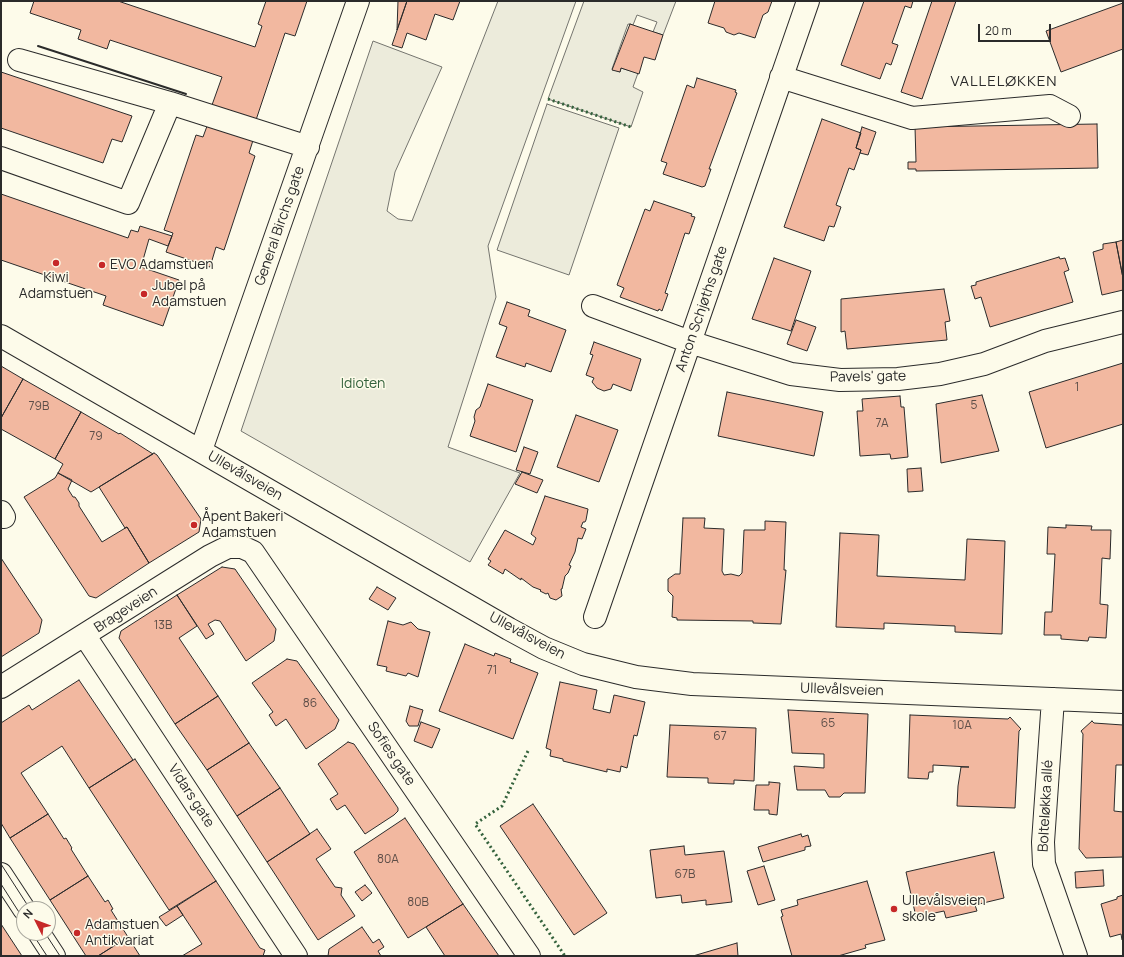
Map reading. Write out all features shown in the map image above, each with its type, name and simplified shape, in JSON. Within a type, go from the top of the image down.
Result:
[{"type":"street","name":"General Birchs gate","points":[[201,450],[358,1]]},
{"type":"street","name":"Anton Schjøths gate","points":[[595,617],[808,1]]},
{"type":"street","points":[[19,60],[170,103],[308,146]]},
{"type":"street","points":[[781,77],[912,118],[1050,106],[1069,116]]},
{"type":"street","points":[[1,158],[128,203],[170,103]]},
{"type":"street","name":"Pavels' gate","points":[[593,306],[690,342],[791,374],[840,380],[898,379],[940,374],[984,364],[1045,341],[1123,322]]},
{"type":"street","name":"Ullevålsveien","points":[[1,336],[509,629],[544,648],[582,664],[636,677],[692,684],[1123,702]]},
{"type":"street","name":"Brageveien","points":[[1,687],[85,636],[210,556],[228,547],[242,547],[253,552]]},
{"type":"street","name":"Sofies gate","points":[[253,552],[529,956]]},
{"type":"street","name":"Vidars gate","points":[[85,636],[296,956]]},
{"type":"street","name":"Bolteløkka allé","points":[[1053,699],[1043,842],[1044,864],[1076,956]]},
{"type":"street","points":[[1,874],[19,901]]},
{"type":"street","points":[[44,941],[54,956]]},
{"type":"green space","name":"Idioten","points":[[498,1],[576,1],[488,246],[496,297],[448,447],[520,473],[470,562],[241,431],[373,41],[442,67],[395,172],[387,211],[398,219],[412,221]]},
{"type":"green space","points":[[584,1],[676,1],[663,35],[653,32],[657,22],[637,15],[633,25],[628,24],[612,69],[620,72],[621,68],[638,73],[633,87],[643,92],[631,127],[548,99]]},
{"type":"green space","points":[[547,104],[619,128],[569,275],[497,250]]},
{"type":"building","points":[[34,1],[118,1],[255,47],[262,26],[258,24],[266,1],[307,1],[295,36],[285,33],[256,120],[212,105],[222,77],[110,40],[107,49],[78,39],[81,30],[30,13]]},
{"type":"building","points":[[398,1],[407,1],[397,30]]},
{"type":"building","points":[[407,1],[460,1],[453,20],[435,14],[426,40],[407,33],[402,48],[392,45]]},
{"type":"building","points":[[715,1],[772,1],[768,12],[763,15],[755,38],[739,33],[734,35],[726,32],[724,28],[708,23]]},
{"type":"building","points":[[864,1],[913,1],[911,8],[905,6],[892,43],[898,45],[891,65],[886,63],[880,79],[841,65]]},
{"type":"building","points":[[932,1],[956,1],[922,99],[901,92]]},
{"type":"building","points":[[1123,3],[1123,49],[1061,72],[1046,31]]},
{"type":"building","points":[[630,24],[663,35],[655,60],[644,57],[639,74],[621,68],[620,72],[612,70]]},
{"type":"building","points":[[1,72],[132,116],[122,142],[112,139],[103,163],[1,128]]},
{"type":"building","points":[[697,78],[736,90],[735,92],[737,93],[709,169],[711,169],[705,186],[702,187],[663,174],[667,163],[661,161],[687,85],[694,88]]},
{"type":"building","points":[[210,118],[255,134],[249,153],[255,156],[224,250],[216,247],[210,267],[166,252],[173,233],[164,230],[196,135],[203,137]]},
{"type":"building","points":[[822,119],[861,133],[856,148],[861,150],[860,153],[854,170],[849,168],[836,205],[841,207],[834,227],[829,226],[824,241],[784,227]]},
{"type":"building","points":[[1097,124],[1098,168],[916,171],[916,169],[908,169],[908,162],[916,162],[915,127]]},
{"type":"building","points":[[862,127],[876,132],[868,155],[860,153],[861,150],[856,148]]},
{"type":"building","points":[[1,194],[128,238],[131,230],[138,232],[140,226],[172,236],[168,246],[149,239],[141,267],[179,280],[163,326],[103,305],[106,296],[1,260]]},
{"type":"building","points":[[654,201],[692,214],[691,216],[695,217],[689,234],[685,233],[665,293],[668,294],[662,311],[659,309],[658,311],[620,297],[624,288],[617,285],[645,209],[650,211]]},
{"type":"building","points":[[1123,240],[1123,278],[1116,242]]},
{"type":"building","points":[[1116,242],[1123,278],[1123,290],[1102,295],[1093,252],[1103,249],[1103,244]]},
{"type":"building","points":[[1059,257],[1060,259],[1065,258],[1069,270],[1064,272],[1073,302],[990,327],[981,297],[975,299],[971,286],[976,285],[976,282]]},
{"type":"building","points":[[774,258],[811,271],[791,331],[752,319]]},
{"type":"building","points":[[944,289],[950,321],[945,322],[947,340],[847,349],[845,331],[841,332],[841,299]]},
{"type":"building","points":[[507,302],[530,310],[528,316],[566,330],[551,372],[526,363],[525,367],[496,357],[507,327],[499,324]]},
{"type":"building","points":[[796,320],[816,327],[807,351],[787,344]]},
{"type":"building","points":[[594,342],[641,359],[631,391],[613,384],[611,389],[604,391],[597,388],[592,382],[594,378],[586,375],[593,355],[590,354]]},
{"type":"building","points":[[1123,363],[1123,424],[1046,448],[1029,392]]},
{"type":"building","points":[[1,366],[23,379],[1,418]]},
{"type":"building","points":[[23,379],[81,412],[55,459],[1,429],[1,418]]},
{"type":"building","points":[[488,384],[533,400],[516,452],[470,436],[475,421],[474,417],[476,410],[480,407]]},
{"type":"building","points":[[727,392],[823,412],[814,456],[718,436]]},
{"type":"building","points":[[982,395],[999,451],[941,463],[936,404]]},
{"type":"building","points":[[900,396],[901,407],[904,407],[908,457],[891,459],[890,454],[860,456],[857,411],[863,411],[862,399]]},
{"type":"building","points":[[81,412],[119,434],[120,433],[153,454],[91,492],[58,473],[63,464],[55,459]]},
{"type":"building","points":[[576,415],[618,430],[599,482],[557,467]]},
{"type":"building","points":[[524,447],[538,452],[530,474],[516,470]]},
{"type":"building","points":[[154,453],[157,455],[201,519],[199,532],[149,563],[127,527],[125,528],[99,487]]},
{"type":"building","points":[[921,468],[923,491],[908,492],[907,469]]},
{"type":"building","points":[[522,472],[543,480],[537,493],[515,484]]},
{"type":"building","points":[[58,473],[72,480],[68,489],[79,503],[79,506],[102,542],[127,527],[149,563],[96,598],[89,596],[24,497],[55,478]]},
{"type":"building","points":[[545,496],[588,509],[586,520],[583,522],[581,527],[586,529],[582,539],[578,538],[575,552],[569,565],[571,566],[565,576],[561,589],[562,596],[556,600],[550,598],[548,593],[546,594],[540,591],[541,590],[533,587],[521,578],[521,580],[505,569],[503,574],[488,565],[491,561],[488,559],[505,530],[533,545],[536,538],[531,534]]},
{"type":"building","points":[[683,518],[705,518],[704,528],[724,529],[722,571],[724,575],[731,574],[739,576],[742,573],[744,530],[765,530],[765,521],[786,522],[784,570],[786,570],[781,624],[753,623],[753,621],[677,620],[677,618],[672,617],[673,596],[668,591],[668,579],[675,574],[680,574]]},
{"type":"building","points":[[1066,525],[1092,526],[1091,530],[1111,530],[1110,559],[1102,558],[1100,604],[1108,605],[1106,638],[1089,637],[1088,641],[1061,639],[1061,635],[1044,635],[1045,612],[1052,612],[1055,554],[1047,554],[1048,527],[1066,528]]},
{"type":"building","points":[[840,533],[879,535],[877,576],[965,580],[967,539],[1005,541],[1002,634],[955,632],[955,626],[884,623],[884,629],[836,627]]},
{"type":"building","points":[[1,558],[42,620],[39,633],[1,657]]},
{"type":"building","points":[[222,567],[235,569],[276,629],[274,641],[246,661],[220,621],[215,620],[208,624],[214,634],[206,639],[177,595]]},
{"type":"building","points":[[377,587],[396,598],[388,610],[369,599]]},
{"type":"building","points":[[177,595],[197,626],[179,638],[218,696],[175,724],[119,638],[121,631]]},
{"type":"building","points":[[388,621],[403,625],[411,622],[418,629],[430,632],[418,677],[408,673],[406,676],[386,671],[387,667],[377,665]]},
{"type":"building","points":[[465,644],[494,656],[495,653],[511,659],[510,662],[538,673],[513,739],[439,711]]},
{"type":"building","points":[[287,659],[297,661],[339,720],[335,729],[306,749],[286,719],[276,726],[269,715],[273,712],[252,683]]},
{"type":"building","points":[[79,680],[133,760],[89,788],[62,746],[21,773],[48,814],[10,838],[1,823],[1,723],[29,705],[32,710]]},
{"type":"building","points":[[560,682],[597,690],[593,709],[610,713],[614,695],[645,702],[637,736],[634,735],[627,768],[621,766],[620,772],[607,769],[607,772],[563,761],[563,759],[550,756],[551,750],[546,748]]},
{"type":"building","points":[[218,696],[249,743],[207,770],[175,724]]},
{"type":"building","points":[[410,706],[423,710],[418,726],[409,726],[406,721]]},
{"type":"building","points":[[788,710],[868,714],[865,793],[844,793],[840,797],[829,797],[825,790],[797,790],[794,766],[824,768],[824,754],[792,753]]},
{"type":"building","points":[[910,715],[1008,719],[1010,717],[1021,729],[1019,731],[1015,808],[957,806],[961,767],[969,767],[933,765],[933,772],[929,772],[928,779],[908,778]]},
{"type":"building","points":[[1092,721],[1094,723],[1123,725],[1123,765],[1116,765],[1114,811],[1123,812],[1123,857],[1086,858],[1079,849],[1083,734],[1081,731]]},
{"type":"building","points":[[421,722],[440,729],[432,748],[414,741]]},
{"type":"building","points":[[670,725],[756,728],[754,781],[734,780],[734,784],[708,783],[708,778],[667,777]]},
{"type":"building","points":[[348,742],[354,744],[398,808],[398,811],[394,815],[365,834],[345,805],[337,810],[330,799],[338,794],[318,764]]},
{"type":"building","points":[[249,743],[280,788],[237,816],[207,770]]},
{"type":"building","points":[[135,759],[216,881],[169,910],[89,788]]},
{"type":"building","points":[[769,782],[780,783],[777,815],[769,814],[769,810],[754,810],[756,785],[769,785]]},
{"type":"building","points":[[280,788],[310,834],[267,862],[237,816]]},
{"type":"building","points":[[533,804],[607,913],[574,935],[500,826]]},
{"type":"building","points":[[48,814],[64,839],[66,838],[88,876],[50,900],[10,838]]},
{"type":"building","points":[[405,818],[463,904],[408,938],[354,852]]},
{"type":"building","points":[[317,829],[331,849],[316,859],[335,887],[342,888],[341,895],[355,916],[318,940],[267,862]]},
{"type":"building","points":[[801,834],[802,837],[808,835],[811,846],[805,847],[805,850],[763,862],[758,847]]},
{"type":"building","points":[[684,846],[685,855],[724,851],[732,902],[706,905],[706,900],[682,903],[681,895],[656,898],[650,850]]},
{"type":"building","points":[[994,852],[1004,898],[975,905],[977,911],[946,918],[944,911],[916,917],[906,872]]},
{"type":"building","points":[[764,866],[775,900],[758,905],[747,871]]},
{"type":"building","points":[[1103,870],[1104,886],[1076,888],[1075,872]]},
{"type":"building","points":[[88,876],[105,902],[108,900],[113,909],[111,910],[128,937],[98,956],[86,956],[56,909],[56,901],[50,900]]},
{"type":"building","points":[[216,881],[260,948],[265,950],[263,956],[182,956],[202,944],[177,906]]},
{"type":"building","points":[[867,881],[885,940],[865,945],[866,948],[838,956],[792,956],[781,917],[783,916],[781,910],[798,905],[797,900]]},
{"type":"building","points":[[365,885],[372,893],[362,901],[355,892]]},
{"type":"building","points":[[1123,895],[1122,940],[1121,934],[1110,937],[1101,904],[1117,899],[1117,897]]},
{"type":"building","points":[[463,904],[499,956],[445,956],[426,927]]},
{"type":"building","points":[[177,906],[183,915],[166,926],[159,917]]},
{"type":"building","points":[[1,924],[22,956],[1,956]]},
{"type":"building","points":[[362,927],[373,943],[379,939],[384,947],[378,951],[381,956],[328,956],[329,949]]},
{"type":"building","points":[[128,937],[140,956],[98,956]]},
{"type":"building","points":[[737,943],[738,956],[693,956]]},
{"type":"tram line","points":[[1,864],[25,901]]},
{"type":"tram line","points":[[1,884],[16,907]]},
{"type":"tram line","points":[[37,941],[47,956]]},
{"type":"tram line","points":[[50,941],[60,956]]},
{"type":"hedge","points":[[548,99],[631,127]]},
{"type":"hedge","points":[[528,751],[502,806],[475,824],[565,956]]},
{"type":"wall","points":[[38,46],[186,94]]},
{"type":"place","name":"Kiwi Adamstuen","points":[[56,263]]},
{"type":"place","name":"EVO Adamstuen","points":[[102,265]]},
{"type":"place","name":"Jubel på Adamstuen","points":[[144,294]]},
{"type":"place","name":"Åpent Bakeri Adamstuen","points":[[194,525]]},
{"type":"place","name":"Ullevålsveien skole","points":[[894,909]]},
{"type":"place","name":"Adamstuen Antikvariat","points":[[77,933]]},
{"type":"district","name":"VALLELØKKEN","points":[[1004,82]]}]
